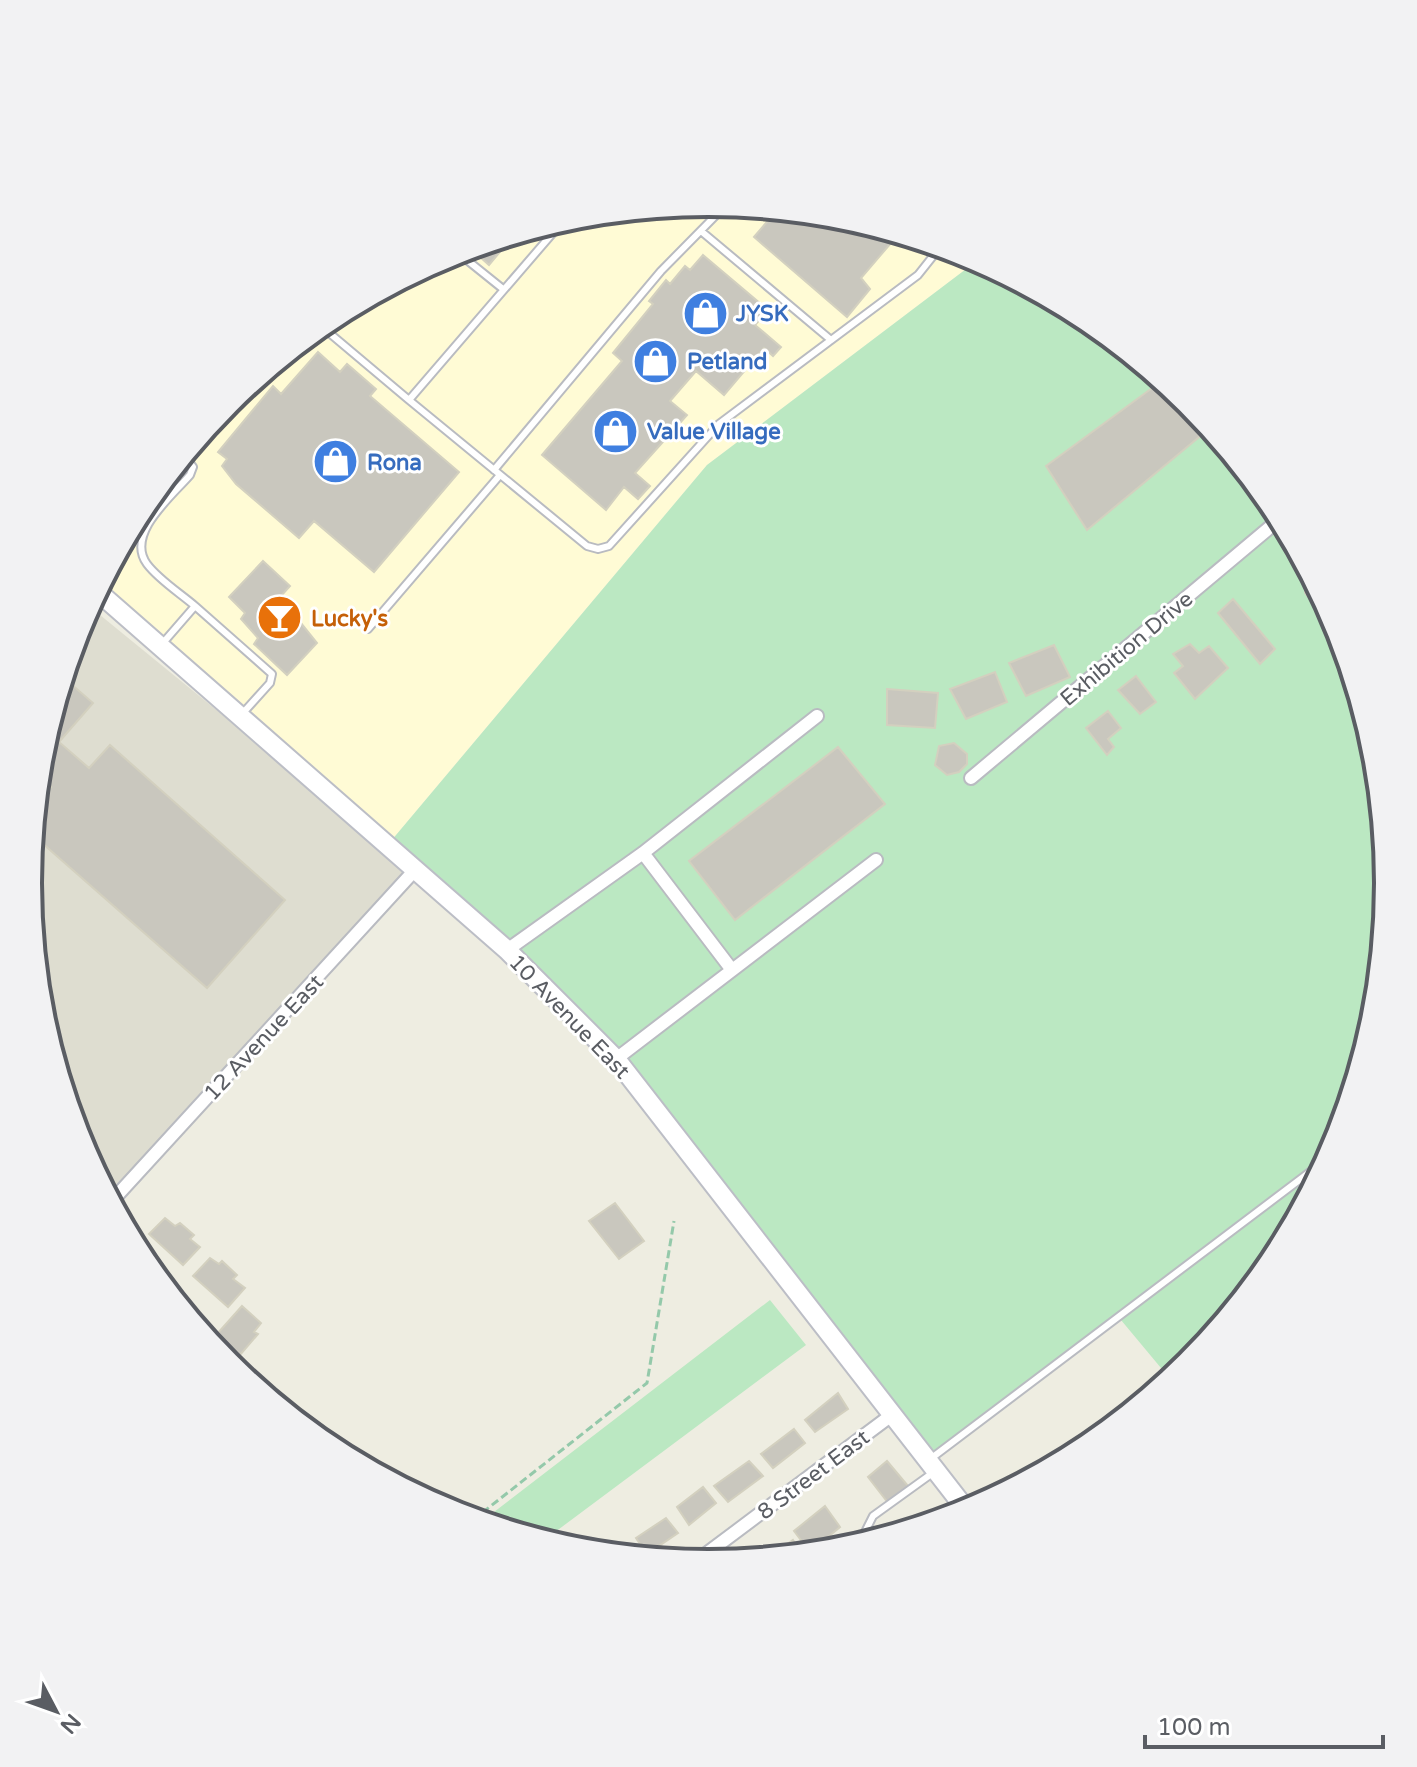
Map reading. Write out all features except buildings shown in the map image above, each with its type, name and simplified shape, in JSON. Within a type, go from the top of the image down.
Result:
[{"type":"street","name":"Exhibition Drive","points":[[971,778],[1271,526]]},
{"type":"street","name":"10 Avenue East","points":[[107,597],[239,717],[507,950],[616,1059],[960,1501]]},
{"type":"street","points":[[507,950],[643,853],[817,716]]},
{"type":"street","points":[[643,853],[732,970]]},
{"type":"street","points":[[616,1059],[876,860]]},
{"type":"street","name":"12 Avenue East","points":[[119,1193],[414,871]]},
{"type":"street","name":"8 Street East","points":[[711,1550],[893,1414]]},
{"type":"lane","points":[[368,629],[661,271],[714,217]]},
{"type":"lane","points":[[701,231],[831,340]]},
{"type":"lane","points":[[409,400],[549,237]]},
{"type":"lane","points":[[331,334],[587,546],[598,549],[609,546],[719,424],[918,275],[933,256]]},
{"type":"lane","points":[[469,262],[503,289]]},
{"type":"lane","points":[[150,520],[190,475],[191,464]]},
{"type":"lane","points":[[145,527],[142,539],[147,564],[272,674],[270,683],[239,717]]},
{"type":"lane","points":[[160,646],[195,606]]},
{"type":"lane","points":[[866,1531],[873,1516],[933,1465],[1308,1174]]},
{"type":"path","points":[[484,1511],[647,1383],[674,1221]]},
{"type":"shaded area","points":[[665,218],[752,218],[839,230],[923,252],[966,269],[707,465],[386,847],[106,599],[154,513],[207,444],[237,412],[303,355],[375,306],[494,252],[578,230]]},
{"type":"shaded area","points":[[99,614],[414,871],[119,1193],[93,1139],[65,1056],[55,1014],[43,927],[43,840],[55,753],[77,669]]},
{"type":"green space","points":[[966,269],[1042,306],[1079,329],[1148,382],[1210,444],[1263,513],[1306,589],[1340,669],[1362,753],[1374,840],[1375,884],[1374,927],[1362,1014],[1340,1098],[1286,1217],[1263,1254],[1210,1323],[1163,1371],[1121,1320],[934,1460],[623,1058],[386,847],[707,465]]},
{"type":"green space","points":[[770,1300],[806,1345],[556,1532],[491,1514]]},
{"type":"place","name":"JYSK","points":[[705,313]]},
{"type":"place","name":"Petland","points":[[656,361]]},
{"type":"place","name":"Value Village","points":[[616,431]]},
{"type":"place","name":"Rona","points":[[336,462]]},
{"type":"place","name":"Lucky's","points":[[280,618]]}]
